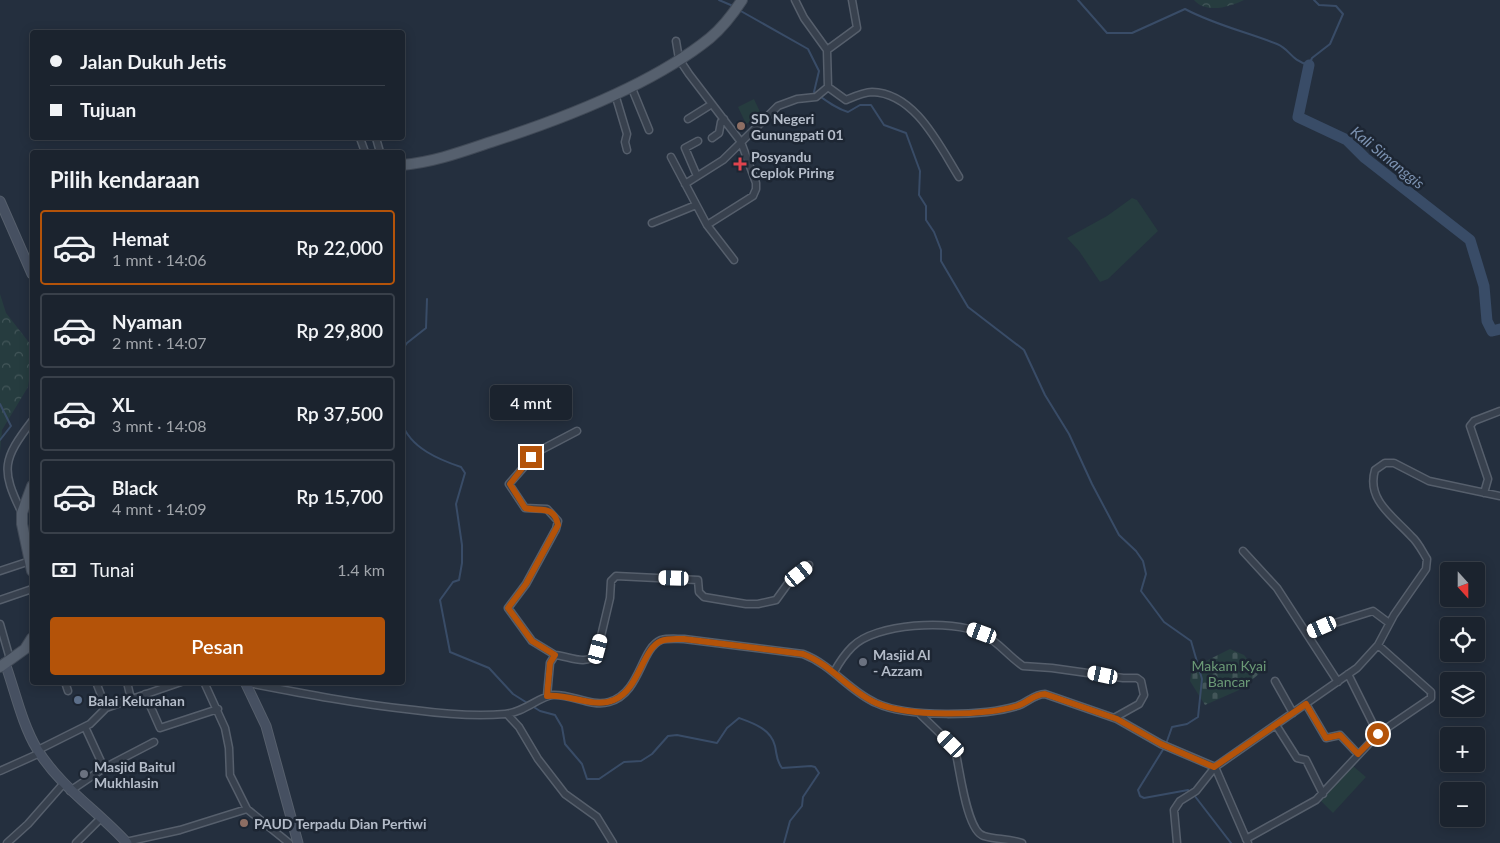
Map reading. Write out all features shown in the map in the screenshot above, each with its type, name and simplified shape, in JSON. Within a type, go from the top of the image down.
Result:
[{"type":"main road","points":[[405,164],[449,157],[530,129],[615,94],[711,38],[735,11],[742,0]]},
{"type":"main road","points":[[30,491],[22,513],[22,524],[30,559]]},
{"type":"main road","points":[[5,663],[29,647]]},
{"type":"street","points":[[795,0],[804,18],[827,50],[828,87]]},
{"type":"street","points":[[827,50],[857,28],[852,0]]},
{"type":"street","points":[[676,42],[679,58],[741,142],[756,183],[756,193],[707,224]]},
{"type":"street","points":[[631,86],[649,130]]},
{"type":"street","points":[[685,184],[723,160],[778,106],[797,99],[818,95],[828,87]]},
{"type":"street","points":[[828,87],[846,100],[870,92],[889,95],[922,117],[959,177]]},
{"type":"street","points":[[615,94],[627,134],[625,142],[627,150]]},
{"type":"street","points":[[688,119],[712,104]]},
{"type":"street","points":[[712,138],[719,133],[721,122],[724,119]]},
{"type":"street","points":[[697,176],[685,148],[698,141]]},
{"type":"street","points":[[671,157],[707,224],[734,260]]},
{"type":"street","points":[[0,201],[30,269]]},
{"type":"street","points":[[652,223],[696,205]]},
{"type":"street","points":[[1484,493],[1488,479],[1470,426],[1474,421],[1500,411]]},
{"type":"street","points":[[22,513],[10,493],[4,477],[9,452],[30,424]]},
{"type":"street","points":[[577,432],[537,452],[510,484],[525,508],[547,509],[558,521],[556,529],[526,584],[508,608],[532,641],[555,655],[579,660],[595,655],[607,616],[612,582],[616,576],[698,580],[699,592],[704,597],[758,604],[776,600],[789,582],[809,565]]},
{"type":"street","points":[[1177,843],[1174,810],[1180,801],[1196,791],[1214,767],[1348,674],[1378,644],[1388,623],[1426,569],[1428,559],[1413,537],[1379,503],[1374,480],[1375,470],[1385,463],[1394,463],[1429,481],[1500,496]]},
{"type":"street","points":[[1244,551],[1277,588],[1338,682]]},
{"type":"street","points":[[0,571],[30,563]]},
{"type":"street","points":[[0,600],[30,590]]},
{"type":"street","points":[[1307,634],[1373,611],[1388,623]]},
{"type":"street","points":[[0,624],[5,663],[31,738],[67,787],[127,842],[180,830],[247,808]]},
{"type":"street","points":[[834,672],[852,646],[879,632],[906,627],[956,626],[982,633],[1023,666],[1137,678],[1140,681],[1144,695],[1140,704],[1114,718]]},
{"type":"street","points":[[255,685],[360,704],[452,714],[507,714],[528,708],[547,696],[559,695],[601,704],[614,700],[629,688],[656,644],[668,638],[723,643],[803,654],[818,660],[876,703],[920,714],[961,713],[1018,706],[1036,696],[1045,694],[1114,718],[1164,745],[1214,767],[1247,841],[1299,811],[1323,794],[1378,734],[1431,698],[1432,695],[1378,644]]},
{"type":"street","points":[[547,696],[550,663],[555,655]]},
{"type":"street","points":[[1348,674],[1378,734]]},
{"type":"street","points":[[1275,681],[1294,713]]},
{"type":"street","points":[[66,685],[68,691]]},
{"type":"street","points":[[97,685],[106,708]]},
{"type":"street","points":[[128,685],[131,699]]},
{"type":"street","points":[[0,771],[85,727],[100,716],[106,708],[172,685]]},
{"type":"street","points":[[206,685],[218,709],[229,748],[230,774],[247,808],[289,843]]},
{"type":"street","points":[[245,685],[266,726],[298,843]]},
{"type":"street","points":[[145,694],[160,728],[218,709]]},
{"type":"street","points":[[1306,704],[1326,738],[1340,735],[1358,754]]},
{"type":"street","points":[[507,714],[519,727],[538,759],[565,794],[598,817],[613,843]]},
{"type":"street","points":[[920,714],[951,744],[956,754],[968,811],[978,834],[1022,843]]},
{"type":"street","points":[[1276,725],[1297,758],[1306,760],[1323,794]]},
{"type":"street","points":[[85,727],[104,768]]},
{"type":"street","points":[[7,843],[67,787],[154,742]]},
{"type":"street","points":[[76,843],[101,818]]},
{"type":"green space","points":[[1194,0],[1244,0],[1225,7],[1211,8],[1205,7]]},
{"type":"green space","points":[[754,99],[762,116],[746,124],[738,107]]},
{"type":"green space","points":[[1132,198],[1137,200],[1158,231],[1108,279],[1100,282],[1079,251],[1067,238],[1107,216]]},
{"type":"green space","points":[[0,294],[6,313],[30,344],[30,374],[28,387],[2,430],[0,452]]},
{"type":"green space","name":"Makam Kyai Bancar","points":[[1230,649],[1244,655],[1259,674],[1239,690],[1205,705],[1190,681],[1192,668]]},
{"type":"green space","points":[[1353,766],[1366,777],[1333,813],[1321,801]]},
{"type":"waterway","points":[[719,0],[733,6]]},
{"type":"waterway","points":[[1078,0],[1107,33],[1132,33],[1185,9],[1219,24],[1277,44],[1298,60],[1309,65],[1312,58],[1330,44],[1343,14],[1336,6],[1319,5],[1314,0]]},
{"type":"waterway","points":[[739,10],[808,49],[819,71],[814,92],[834,106],[848,112],[860,105],[871,105],[884,125],[906,133],[920,171],[919,195],[926,206],[926,220],[934,232],[941,250],[941,261],[968,307],[1024,350],[1045,395],[1069,434],[1092,484],[1119,535],[1136,551],[1143,561],[1146,574],[1141,591],[1164,622],[1191,641],[1202,679],[1198,717],[1187,724],[1172,727],[1166,744]]},
{"type":"waterway","name":"Kali Simanggis","points":[[1309,65],[1298,117],[1347,140],[1365,158],[1470,240],[1484,286],[1487,321],[1492,331],[1500,329]]},
{"type":"waterway","points":[[405,346],[426,328],[427,299]]},
{"type":"waterway","points":[[0,404],[11,426],[0,440]]},
{"type":"waterway","points":[[405,430],[412,439],[427,452],[461,467],[465,473],[456,504],[462,545],[462,563],[459,580],[453,582],[440,600],[450,652],[489,668],[513,694],[540,711],[555,715],[562,727],[565,744],[582,764],[587,779],[599,779],[624,762],[641,761],[652,754],[668,736],[677,735],[717,743],[727,728],[739,718],[761,728],[773,740],[782,768],[811,766],[815,767],[819,773],[803,797],[802,806],[790,821],[784,843]]},
{"type":"waterway","points":[[1164,748],[1138,790],[1140,796],[1144,798],[1188,790],[1190,792]]},
{"type":"waterway","points":[[1194,795],[1231,843]]},
{"type":"place","name":"SD Negeri Gunungpati 01","points":[[741,126]]},
{"type":"place","name":"Posyandu Ceplok Piring","points":[[740,164]]},
{"type":"place","name":"Masjid Al - Azzam","points":[[863,662]]},
{"type":"place","name":"Balai Kelurahan","points":[[78,700]]},
{"type":"place","name":"Masjid Baitul Mukhlasin","points":[[84,774]]},
{"type":"place","name":"PAUD Terpadu Dian Pertiwi","points":[[244,823]]},
{"type":"route","points":[[531,457],[510,481],[510,484],[525,508],[547,509],[555,516],[558,525],[526,584],[508,608],[536,645],[555,655],[550,663],[547,696],[559,695],[601,704],[614,700],[622,696],[629,688],[656,644],[668,638],[723,643],[803,654],[818,660],[876,703],[889,708],[920,714],[961,713],[1018,706],[1040,694],[1045,694],[1117,719],[1161,744],[1214,767],[1306,704],[1326,738],[1338,735],[1343,736],[1358,754],[1378,734]]}]
